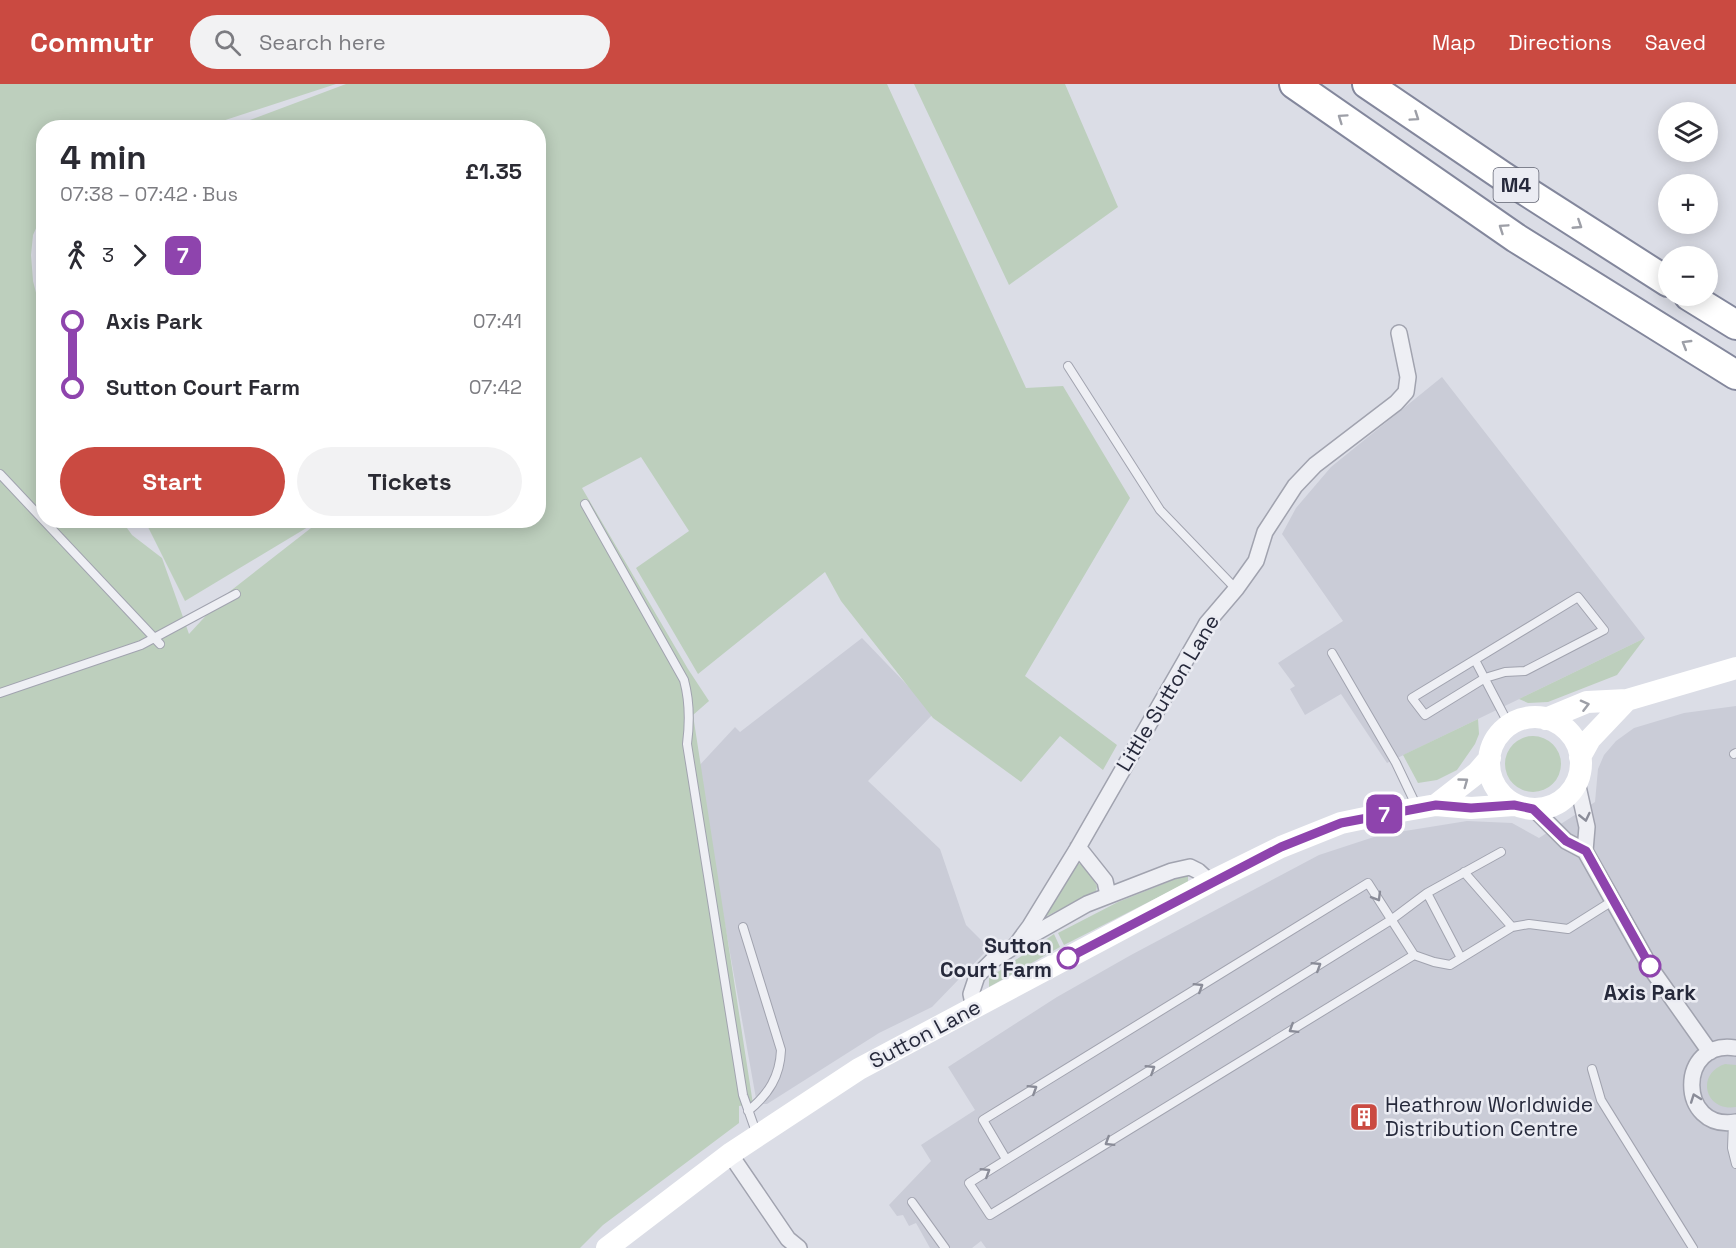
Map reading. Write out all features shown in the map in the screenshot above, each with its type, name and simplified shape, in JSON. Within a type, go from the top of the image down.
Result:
[{"type":"highway","name":"M4","points":[[1294,84],[1516,238],[1736,375]]},
{"type":"highway","name":"M4","points":[[1367,84],[1504,177],[1658,276]]},
{"type":"highway","points":[[1705,306],[1736,325]]},
{"type":"street","name":"Little Sutton Lane","points":[[974,1008],[971,994],[977,976],[993,960],[1016,945],[1030,926],[1207,623],[1256,561],[1265,532],[1295,486],[1316,465],[1396,403],[1406,392],[1408,372],[1399,333]]},
{"type":"street","points":[[1586,851],[1566,841],[1524,807],[1505,799],[1493,782],[1490,770],[1493,745],[1500,734],[1509,725],[1521,720],[1546,719],[1587,702],[1627,700],[1736,668]]},
{"type":"street","points":[[1580,757],[1590,739],[1627,700]]},
{"type":"street","points":[[1524,807],[1546,808],[1555,804],[1565,797],[1577,782],[1581,769],[1576,743],[1569,732],[1559,724],[1546,719]]},
{"type":"street","name":"Sutton Lane","points":[[1427,807],[1477,773],[1490,758]]},
{"type":"street","points":[[1577,782],[1587,827],[1586,851],[1652,970],[1710,1052]]},
{"type":"street","name":"Sutton Lane","points":[[607,1248],[730,1155],[859,1070],[1210,882],[1281,847],[1341,823],[1427,807],[1524,807]]},
{"type":"street","points":[[1078,847],[1105,881],[1108,895]]},
{"type":"street","points":[[1016,945],[1066,914],[1108,895],[1186,867],[1198,871],[1210,882]]},
{"type":"street","points":[[1734,1123],[1720,1122],[1708,1117],[1698,1108],[1692,1097],[1691,1084],[1693,1071],[1700,1060],[1710,1052],[1721,1048],[1736,1048]]},
{"type":"street","points":[[730,1155],[788,1239],[799,1248]]},
{"type":"lane","points":[[1068,366],[1160,510],[1236,589]]},
{"type":"lane","points":[[0,474],[36,512]]},
{"type":"lane","points":[[585,504],[684,680],[690,710],[687,744],[741,1083],[757,1137]]},
{"type":"lane","points":[[51,528],[157,641]]},
{"type":"lane","points":[[0,693],[157,641],[236,594]]},
{"type":"lane","points":[[1578,597],[1604,630],[1526,671],[1505,672],[1485,678],[1425,715],[1412,698],[1578,597]]},
{"type":"lane","points":[[1332,653],[1396,763],[1427,807]]},
{"type":"lane","points":[[1475,660],[1509,725]]},
{"type":"lane","points":[[1414,954],[990,1215],[969,1182],[1390,920],[1427,893],[1501,852]]},
{"type":"lane","points":[[1464,872],[1512,927]]},
{"type":"lane","points":[[1006,1159],[983,1120],[1368,883],[1414,954],[1434,962],[1450,964],[1512,927],[1529,924],[1568,929],[1614,900]]},
{"type":"lane","points":[[1427,893],[1461,958]]},
{"type":"lane","points":[[743,927],[781,1050],[780,1066],[764,1098],[748,1111]]},
{"type":"lane","points":[[1592,1069],[1601,1100],[1693,1248]]},
{"type":"lane","points":[[1734,1123],[1732,1148],[1736,1164]]},
{"type":"lane","points":[[912,1202],[945,1248]]},
{"type":"shaded area","points":[[1442,377],[1645,638],[1387,763],[1341,694],[1305,715],[1290,689],[1295,686],[1278,663],[1343,621],[1282,534],[1296,508],[1331,467]]},
{"type":"shaded area","points":[[862,638],[934,713],[868,781],[940,849],[966,925],[989,948],[932,1007],[879,1033],[767,1104],[757,1104],[697,768],[735,727],[740,732]]},
{"type":"shaded area","name":"Axis Park","points":[[1736,706],[1736,1248],[986,1248],[981,1241],[972,1248],[930,1248],[916,1223],[909,1226],[903,1215],[897,1216],[889,1205],[931,1161],[921,1145],[975,1110],[948,1067],[1057,997],[1319,855],[1380,835],[1467,821],[1512,823],[1539,838],[1595,802],[1598,769],[1604,755],[1616,741],[1634,728],[1684,713]]},
{"type":"green space","points":[[0,84],[336,84],[225,120],[36,120],[36,228],[31,255],[36,293],[36,528],[127,528],[132,535],[162,558],[189,634],[224,596],[311,528],[546,528],[546,120],[250,120],[346,84],[887,84],[1026,388],[1063,386],[1130,498],[1025,676],[1117,745],[1103,770],[1060,736],[1021,782],[933,718],[841,601],[825,572],[698,674],[636,568],[689,531],[641,457],[582,488],[709,701],[693,715],[753,1104],[739,1106],[739,1123],[603,1225],[580,1248],[0,1248]]},
{"type":"green space","points":[[914,84],[1065,84],[1118,207],[1009,285]]},
{"type":"green space","points":[[148,528],[306,528],[185,601]]},
{"type":"green space","points":[[1645,638],[1617,675],[1548,702],[1528,703],[1519,699]]},
{"type":"green space","points":[[1478,719],[1479,734],[1475,744],[1457,770],[1437,780],[1418,783],[1403,755]]},
{"type":"green space","points":[[1528,736],[1538,736],[1553,744],[1559,753],[1561,764],[1559,775],[1553,784],[1538,792],[1528,792],[1517,787],[1510,780],[1505,769],[1505,759],[1510,748],[1517,741]]},
{"type":"green space","points":[[1077,863],[1084,865],[1097,886],[1096,891],[1043,918]]},
{"type":"green space","points":[[1188,874],[1188,882],[1064,945],[1058,933],[1118,902]]},
{"type":"green space","points":[[1054,934],[1060,947],[989,987],[989,978]]},
{"type":"green space","points":[[1725,1064],[1736,1065],[1736,1107],[1717,1104],[1708,1091],[1707,1083],[1710,1076]]},
{"type":"bus line","name":"7","points":[[1068,958],[1210,882],[1281,847],[1341,823],[1436,805],[1471,808],[1514,805],[1533,809],[1566,841],[1586,851],[1650,966]]},
{"type":"place","name":"Sutton Court Farm","points":[[1068,958]]},
{"type":"place","name":"Axis Park","points":[[1650,966]]},
{"type":"place","name":"Heathrow Worldwide Distribution Centre","points":[[1364,1117]]}]
